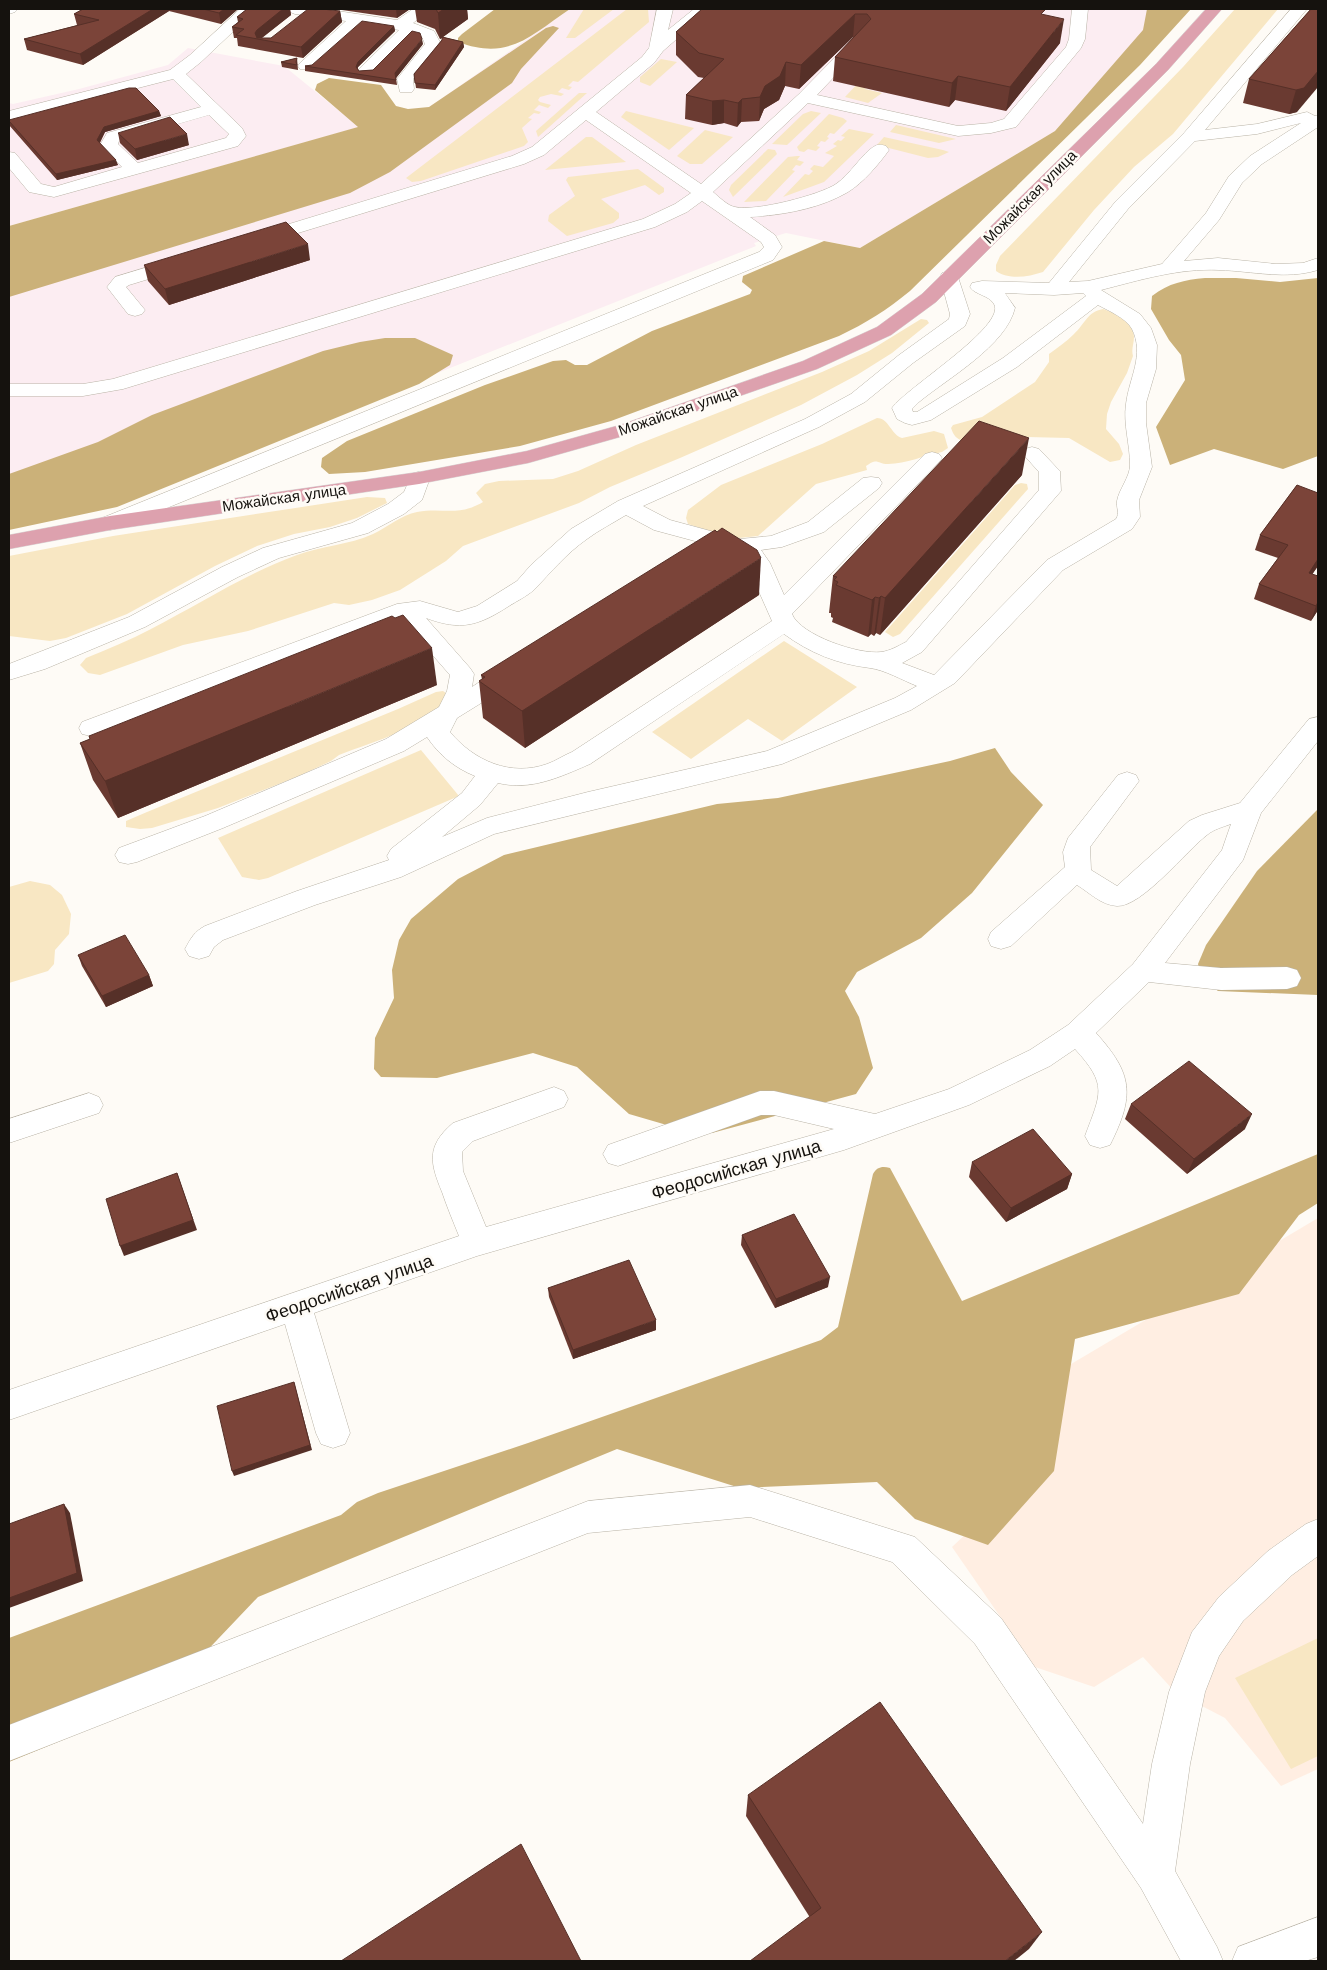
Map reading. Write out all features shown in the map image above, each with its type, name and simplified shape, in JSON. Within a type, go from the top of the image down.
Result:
[{"type":"main road","name":"Можайская улица","points":[[9,542],[110,523],[418,478],[528,457],[627,429],[810,364],[855,345],[900,322],[929,298],[1162,66],[1214,9]]},
{"type":"street","points":[[9,116],[176,73],[183,69],[237,17],[249,9]]},
{"type":"street","points":[[366,71],[405,26],[423,9]]},
{"type":"street","points":[[657,48],[665,9]]},
{"type":"street","points":[[236,246],[518,160],[538,151],[648,60],[657,48],[703,9]]},
{"type":"street","points":[[805,97],[958,131],[975,131],[999,127],[1010,123],[1073,48],[1077,39],[1080,9]]},
{"type":"street","points":[[1054,289],[1122,205],[1190,137],[1299,9]]},
{"type":"street","points":[[299,14],[358,19],[405,26],[428,34],[434,44],[405,79],[406,89]]},
{"type":"street","points":[[306,66],[358,19]]},
{"type":"street","points":[[9,390],[83,390],[116,385],[649,223],[681,208],[702,193],[805,97],[859,42]]},
{"type":"street","points":[[9,157],[35,188],[54,192],[232,142],[238,136],[236,132],[176,73]]},
{"type":"street","points":[[134,170],[110,145],[109,142],[113,136],[212,109]]},
{"type":"street","points":[[110,523],[766,256],[773,247],[768,239],[585,112]]},
{"type":"street","points":[[1190,137],[1257,129],[1318,115]]},
{"type":"street","points":[[1168,268],[1213,216],[1235,180],[1256,160],[1318,120]]},
{"type":"street","points":[[731,213],[764,212],[801,204],[842,188],[880,150]]},
{"type":"street","points":[[135,310],[116,288],[122,281],[198,258]]},
{"type":"street","points":[[949,277],[982,287],[1093,292],[1168,268],[1218,264],[1276,270],[1305,268],[1318,264]]},
{"type":"street","points":[[91,728],[405,609],[420,608],[458,620],[472,617],[525,586],[539,570],[579,534],[626,506],[812,423],[858,398],[906,359],[958,322],[960,314],[949,277]]},
{"type":"street","points":[[982,287],[1002,302],[1005,308],[1003,319],[995,331],[970,353],[932,380],[907,402],[902,408],[904,415],[912,419],[924,416],[1019,356],[1079,307],[1093,292]]},
{"type":"street","points":[[199,949],[203,940],[214,933],[306,898],[392,870],[487,828],[588,801],[773,758],[903,704],[947,677],[1055,565],[1124,524],[1128,517],[1128,500],[1141,467],[1136,403],[1146,369],[1147,345],[1141,328],[1133,318],[1093,292]]},
{"type":"street","points":[[626,506],[662,525],[731,544],[752,553],[759,563],[782,618],[801,636],[833,652],[860,661],[877,662],[893,659],[914,647],[1050,491],[1049,471],[1032,453]]},
{"type":"street","points":[[405,609],[462,674],[458,691],[437,733],[447,747],[474,766],[491,774],[520,778],[552,772],[581,758],[782,618],[932,458]]},
{"type":"street","points":[[9,672],[37,664],[137,622],[230,572],[271,553],[360,528],[390,512],[414,495],[418,478]]},
{"type":"street","points":[[697,558],[731,544],[774,542],[816,527],[871,483]]},
{"type":"street","points":[[128,855],[214,822],[395,745],[530,662]]},
{"type":"street","points":[[877,662],[936,684]]},
{"type":"street","name":"Феодосийская улица","points":[[9,1405],[477,1243],[834,1141],[958,1097],[1040,1058],[1078,1033],[1143,971],[1234,854],[1248,810],[1318,725]]},
{"type":"street","points":[[392,870],[397,859],[406,850],[471,799],[491,774]]},
{"type":"street","points":[[1079,874],[1076,852],[1077,844],[1127,781]]},
{"type":"street","points":[[1001,939],[1071,875],[1079,874],[1088,878],[1109,895],[1117,897],[1125,895],[1198,828],[1211,821],[1248,810]]},
{"type":"street","points":[[1143,971],[1221,978],[1287,978]]},
{"type":"street","points":[[1078,1033],[1112,1074],[1114,1086],[1112,1104],[1100,1136]]},
{"type":"street","points":[[477,1243],[448,1171],[446,1161],[447,1148],[463,1132],[554,1099]]},
{"type":"street","points":[[618,1154],[760,1103],[774,1103],[874,1126]]},
{"type":"street","points":[[9,1131],[88,1105]]},
{"type":"street","points":[[296,1307],[333,1433]]},
{"type":"street","points":[[9,1743],[588,1517],[750,1501],[903,1549],[988,1631],[1155,1874],[1203,1961]]},
{"type":"street","points":[[1155,1874],[1173,1755],[1187,1692],[1204,1645],[1230,1609],[1280,1563],[1318,1536]]},
{"type":"street","points":[[1252,1961],[1318,1937]]},
{"type":"shaded area","points":[[495,9],[570,9],[530,36],[518,43],[505,47],[491,49],[458,42],[458,38],[462,34]]},
{"type":"shaded area","points":[[570,9],[1162,9],[1055,131],[860,248],[786,233],[754,243],[756,246],[435,374],[9,498],[9,280],[386,137]]},
{"type":"shaded area","points":[[584,9],[614,9],[575,38],[566,38]]},
{"type":"shaded area","points":[[627,9],[648,9],[649,22],[578,82],[573,81],[568,86],[572,87],[569,90],[562,88],[558,92],[564,94],[561,96],[551,94],[540,97],[538,100],[540,102],[551,105],[548,108],[539,105],[534,110],[541,112],[539,114],[534,113],[528,118],[532,119],[522,128],[528,142],[524,146],[421,181],[412,182],[406,178]]},
{"type":"shaded area","points":[[1147,9],[1191,9],[1140,65],[910,291],[885,310],[858,326],[839,336],[611,421],[520,446],[365,472],[329,474],[321,467],[322,458],[347,441],[485,385],[553,361],[566,360],[575,365],[587,365],[652,331],[750,294],[752,290],[742,282],[743,276],[824,241],[860,248],[1055,131],[1143,30]]},
{"type":"shaded area","points":[[1235,9],[1278,9],[1173,134],[1134,167],[1094,210],[1043,272],[1013,277],[996,271],[996,265],[1000,256],[1183,67]]},
{"type":"shaded area","points":[[553,26],[559,28],[521,69],[512,83],[390,172],[350,193],[9,297],[9,226],[358,127],[315,90],[317,84],[329,78],[381,85],[396,106],[408,109],[429,107],[546,28]]},
{"type":"shaded area","points":[[188,48],[284,66],[359,127],[9,226],[9,103],[13,104],[79,89],[168,65]]},
{"type":"shaded area","points":[[661,59],[677,62],[650,86],[640,82],[640,77]]},
{"type":"shaded area","points":[[861,80],[871,82],[865,89],[882,93],[868,103],[845,97]]},
{"type":"shaded area","points":[[579,93],[587,93],[538,137],[536,131]]},
{"type":"shaded area","points":[[626,111],[694,128],[669,150],[621,117]]},
{"type":"shaded area","points":[[811,111],[821,113],[787,145],[772,144],[803,114]]},
{"type":"shaded area","points":[[829,114],[847,121],[834,134],[830,133],[827,137],[829,138],[825,142],[821,141],[817,146],[820,147],[816,151],[808,149],[804,152],[799,151],[797,147]]},
{"type":"shaded area","points":[[896,125],[956,139],[939,143],[890,132]]},
{"type":"shaded area","points":[[849,129],[874,134],[824,182],[783,197],[805,174],[809,175],[813,171],[810,169],[814,165],[823,167],[834,156],[825,153],[837,146],[833,144],[838,140],[841,141],[845,137],[841,136]]},
{"type":"shaded area","points":[[705,130],[733,137],[702,164],[690,164],[677,156]]},
{"type":"shaded area","points":[[586,137],[592,137],[626,162],[545,170]]},
{"type":"shaded area","points":[[884,137],[949,152],[938,157],[928,158],[877,145]]},
{"type":"shaded area","points":[[768,149],[775,150],[777,154],[733,197],[729,190],[731,185]]},
{"type":"shaded area","points":[[800,156],[797,160],[804,162],[800,166],[796,165],[792,170],[795,171],[766,201],[744,202],[788,157]]},
{"type":"shaded area","points":[[638,169],[664,188],[664,192],[659,195],[645,185],[601,199],[619,213],[619,218],[613,223],[567,236],[548,221],[549,215],[575,196],[566,180],[568,177]]},
{"type":"shaded area","points":[[1205,278],[1236,278],[1280,282],[1318,278],[1318,456],[1283,469],[1214,449],[1170,465],[1156,427],[1185,380],[1181,355],[1169,340],[1151,309],[1152,296],[1177,283]]},
{"type":"shaded area","points":[[1103,309],[1123,318],[1131,326],[1134,337],[1133,356],[1107,414],[1106,429],[1119,444],[1123,454],[1120,460],[1110,462],[1069,438],[1027,437],[1014,441],[964,441],[956,437],[951,428],[953,425],[982,417],[1035,382],[1049,362],[1049,354],[1071,337],[1093,313]]},
{"type":"shaded area","points":[[921,319],[927,320],[929,323],[892,353],[857,375],[801,405],[610,487],[579,503],[463,546],[446,561],[400,590],[372,600],[349,605],[334,603],[248,631],[183,645],[100,675],[88,673],[80,665],[86,658],[143,633],[241,580],[297,555],[364,538],[400,518],[417,512],[458,510],[474,507],[483,502],[476,493],[485,484],[499,481],[553,479],[578,471],[636,445],[822,372],[869,351]]},
{"type":"shaded area","points":[[385,338],[415,338],[453,355],[450,365],[419,384],[117,507],[9,530],[9,474],[98,442],[152,415],[323,351]]},
{"type":"shaded area","points":[[877,418],[884,421],[895,434],[902,438],[934,431],[944,434],[948,448],[942,452],[902,463],[884,464],[873,462],[866,466],[867,470],[816,484],[758,536],[739,538],[721,535],[688,524],[686,518],[688,510],[721,485],[822,444]]},
{"type":"shaded area","points":[[1027,484],[1028,489],[900,634],[893,637],[885,632],[1015,485]]},
{"type":"shaded area","points":[[367,497],[385,498],[387,503],[357,518],[330,527],[294,534],[257,546],[215,566],[127,614],[66,638],[50,641],[9,636],[9,556],[113,536]]},
{"type":"shaded area","points":[[784,641],[857,687],[782,741],[748,719],[691,759],[652,732]]},
{"type":"shaded area","points":[[443,691],[448,697],[426,718],[398,733],[339,755],[331,761],[299,776],[218,808],[152,828],[126,827],[126,821],[436,692]]},
{"type":"shaded area","points":[[995,748],[1011,772],[1043,805],[972,893],[921,938],[857,972],[845,991],[859,1017],[873,1068],[856,1094],[712,1133],[677,1128],[629,1114],[577,1067],[533,1053],[437,1078],[381,1077],[374,1069],[375,1038],[394,998],[392,970],[399,940],[411,919],[458,879],[504,855],[717,804],[778,798],[950,761]]},
{"type":"shaded area","points":[[421,750],[459,796],[268,878],[259,880],[242,877],[218,838]]},
{"type":"shaded area","points":[[1318,809],[1318,995],[1218,991],[1202,979],[1198,964],[1206,945],[1257,871]]},
{"type":"shaded area","points":[[30,881],[50,885],[62,895],[71,914],[69,934],[55,950],[54,964],[48,971],[9,983],[9,887]]},
{"type":"shaded area","points":[[1318,1154],[1318,1203],[1299,1215],[1239,1294],[1075,1339],[1054,1471],[988,1545],[915,1519],[877,1482],[740,1488],[617,1449],[258,1597],[160,1700],[9,1762],[9,1638],[341,1515],[357,1502],[378,1493],[528,1443],[821,1340],[838,1327],[873,1174],[878,1168],[890,1168],[962,1301]]},
{"type":"shaded area","points":[[1318,1218],[1318,1769],[1281,1786],[1225,1718],[1175,1692],[1143,1657],[1094,1687],[1035,1667],[952,1547],[1023,1480],[1017,1396]]},
{"type":"shaded area","points":[[1318,1638],[1318,1756],[1291,1769],[1235,1678]]},
{"type":"building","points":[[83,9],[153,9],[80,54],[24,39],[99,20],[74,14]]},
{"type":"building","points":[[203,9],[224,9],[219,13]]},
{"type":"building","points":[[247,9],[283,9],[257,30],[255,33],[257,38],[271,38],[308,9],[340,11],[301,47],[236,35],[244,29],[232,27],[243,19],[237,17]]},
{"type":"building","points":[[436,9],[444,9],[438,13]]},
{"type":"building","points":[[702,9],[1046,9],[1041,14],[1064,19],[1010,87],[958,76],[952,83],[835,57],[871,19],[867,14],[855,14],[801,65],[786,62],[780,76],[765,86],[760,97],[742,99],[738,103],[724,100],[712,101],[686,95],[724,59],[699,53],[676,32]]},
{"type":"building","points":[[1311,9],[1318,9],[1318,71],[1304,88],[1296,90],[1249,79]]},
{"type":"building","points":[[362,21],[394,26],[358,62],[356,67],[359,71],[373,70],[412,31],[420,33],[422,39],[395,73],[396,80],[305,66],[312,65]]},
{"type":"building","points":[[442,37],[463,42],[435,85],[415,83],[414,74],[442,40]]},
{"type":"building","points":[[297,58],[297,65],[281,62]]},
{"type":"building","points":[[129,88],[136,88],[159,111],[104,127],[97,140],[116,160],[56,174],[9,121],[9,120]]},
{"type":"building","points":[[170,117],[187,134],[135,149],[118,133]]},
{"type":"building","points":[[286,222],[308,244],[165,289],[144,265]]},
{"type":"building","points":[[979,421],[1029,438],[885,598],[881,596],[879,598],[875,597],[872,600],[836,585],[838,582],[834,580],[837,577],[833,576]]},
{"type":"building","points":[[1297,485],[1318,493],[1318,559],[1309,573],[1318,576],[1318,602],[1316,606],[1259,584],[1288,545],[1260,535]]},
{"type":"building","points":[[722,528],[757,550],[761,558],[522,711],[479,681],[485,677],[481,675],[715,530],[717,532]]},
{"type":"building","points":[[403,615],[432,648],[105,781],[80,743],[90,739],[89,736],[293,655],[392,616],[395,618]]},
{"type":"building","points":[[125,935],[149,975],[102,996],[78,955]]},
{"type":"building","points":[[1189,1061],[1252,1114],[1194,1159],[1131,1104]]},
{"type":"building","points":[[1033,1129],[1072,1174],[1011,1208],[972,1162]]},
{"type":"building","points":[[177,1173],[193,1220],[120,1246],[106,1199]]},
{"type":"building","points":[[794,1214],[830,1277],[776,1299],[742,1235]]},
{"type":"building","points":[[629,1260],[656,1320],[573,1350],[548,1288]]},
{"type":"building","points":[[294,1382],[310,1445],[232,1471],[217,1406]]},
{"type":"building","points":[[64,1504],[77,1573],[9,1598],[9,1524]]},
{"type":"building","points":[[880,1702],[1042,1932],[1005,1961],[750,1961],[821,1908],[748,1795]]},
{"type":"building","points":[[521,1844],[581,1961],[341,1961]]}]
